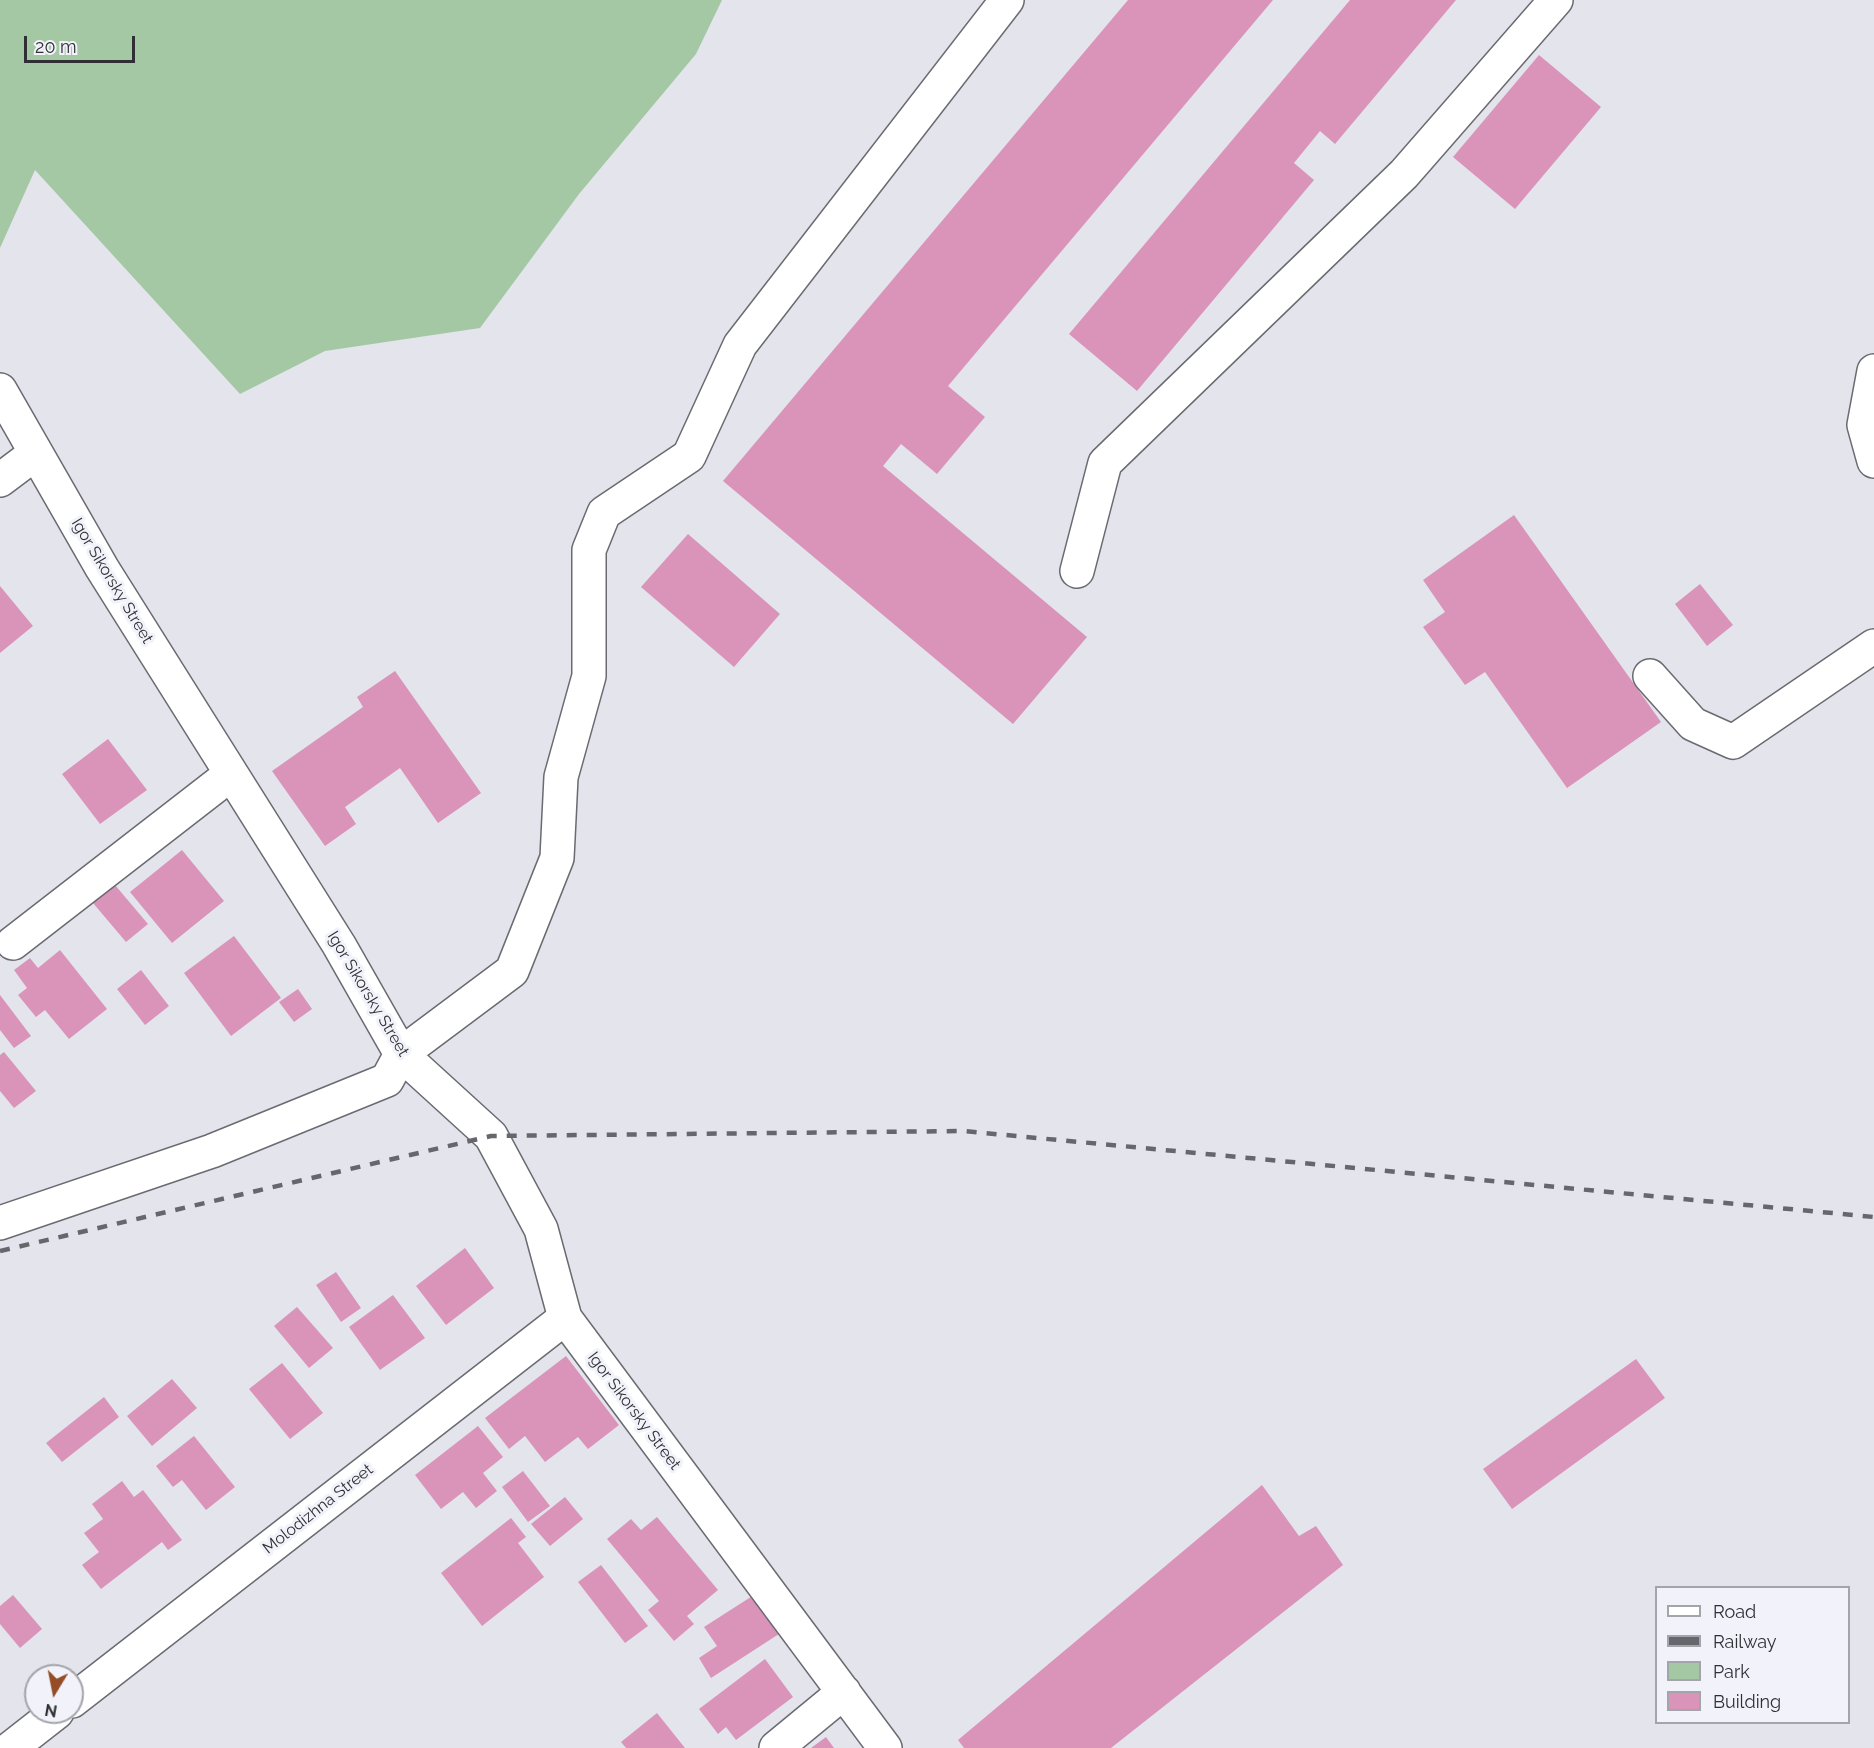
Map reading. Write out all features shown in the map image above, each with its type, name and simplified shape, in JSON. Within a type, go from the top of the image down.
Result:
[{"type":"street","points":[[0,1223],[212,1151],[387,1080],[401,1053],[512,971],[557,858],[561,777],[589,676],[589,550],[604,513],[689,456],[740,345],[1007,0]]},
{"type":"street","points":[[1077,571],[1105,463],[1404,174],[1556,0]]},
{"type":"street","points":[[1874,371],[1864,425],[1874,461]]},
{"type":"street","name":"Igor Sikorsky Street","points":[[0,390],[102,568],[339,945],[401,1053],[491,1136],[541,1229],[565,1318],[885,1748]]},
{"type":"street","points":[[0,480],[36,453]]},
{"type":"street","points":[[1650,676],[1694,724],[1733,742],[1874,646]]},
{"type":"street","points":[[13,943],[231,774]]},
{"type":"street","name":"Molodizhna Street","points":[[84,1692],[565,1318]]},
{"type":"street","points":[[776,1748],[844,1692]]},
{"type":"street","points":[[11,1748],[42,1724]]},
{"type":"green space","points":[[0,0],[722,0],[696,54],[579,194],[480,328],[325,351],[240,394],[35,170],[0,248]]},
{"type":"building","points":[[1128,0],[1273,0],[948,386],[985,417],[937,474],[901,444],[883,466],[1087,637],[1013,724],[723,481]]},
{"type":"building","points":[[1350,0],[1456,0],[1335,144],[1320,131],[1294,163],[1314,180],[1137,391],[1069,334]]},
{"type":"building","points":[[1539,55],[1601,107],[1515,209],[1453,157]]},
{"type":"building","points":[[1514,515],[1661,722],[1567,788],[1485,672],[1465,685],[1423,627],[1445,612],[1423,580]]},
{"type":"building","points":[[688,534],[780,614],[734,667],[641,587]]},
{"type":"building","points":[[1700,584],[1733,625],[1707,646],[1675,604]]},
{"type":"building","points":[[0,586],[33,626],[0,653]]},
{"type":"building","points":[[395,671],[481,793],[438,823],[400,768],[345,807],[356,824],[325,846],[272,771],[363,707],[357,697]]},
{"type":"building","points":[[108,739],[147,790],[100,824],[62,774]]},
{"type":"building","points":[[182,850],[224,901],[172,943],[130,892]]},
{"type":"building","points":[[115,885],[148,924],[126,942],[93,903]]},
{"type":"building","points":[[234,936],[281,998],[231,1036],[184,973]]},
{"type":"building","points":[[60,950],[107,1009],[69,1039],[45,1010],[36,1017],[18,995],[27,988],[14,970],[30,958],[38,968]]},
{"type":"building","points":[[141,970],[169,1006],[145,1025],[117,989]]},
{"type":"building","points":[[298,989],[312,1009],[294,1022],[279,1002]]},
{"type":"building","points":[[0,995],[31,1036],[14,1048],[0,1030]]},
{"type":"building","points":[[4,1052],[36,1091],[14,1108],[0,1091],[0,1055]]},
{"type":"building","points":[[465,1248],[494,1288],[446,1325],[416,1286]]},
{"type":"building","points":[[336,1272],[361,1308],[341,1322],[316,1285]]},
{"type":"building","points":[[393,1295],[425,1338],[380,1370],[349,1327]]},
{"type":"building","points":[[297,1307],[333,1348],[309,1368],[274,1326]]},
{"type":"building","points":[[566,1356],[619,1425],[588,1449],[578,1437],[545,1462],[525,1436],[509,1449],[485,1418]]},
{"type":"building","points":[[1636,1359],[1665,1398],[1512,1509],[1483,1469]]},
{"type":"building","points":[[282,1363],[323,1413],[290,1439],[249,1389]]},
{"type":"building","points":[[172,1379],[197,1408],[152,1446],[127,1416]]},
{"type":"building","points":[[104,1397],[119,1417],[62,1462],[46,1443]]},
{"type":"building","points":[[478,1426],[503,1457],[483,1473],[497,1491],[476,1508],[463,1492],[441,1509],[415,1475]]},
{"type":"building","points":[[194,1436],[235,1487],[206,1510],[182,1480],[173,1487],[156,1466]]},
{"type":"building","points":[[523,1471],[550,1506],[528,1522],[502,1487]]},
{"type":"building","points":[[122,1481],[134,1497],[143,1490],[182,1540],[168,1550],[162,1542],[101,1589],[82,1565],[99,1552],[84,1533],[103,1519],[92,1504]]},
{"type":"building","points":[[1262,1485],[1299,1536],[1316,1526],[1343,1565],[1111,1748],[964,1748],[958,1740]]},
{"type":"building","points":[[565,1497],[583,1519],[550,1546],[531,1524]]},
{"type":"building","points":[[657,1517],[718,1590],[687,1616],[694,1624],[674,1641],[648,1610],[659,1601],[607,1539],[631,1519],[641,1530]]},
{"type":"building","points":[[511,1518],[526,1537],[518,1543],[544,1577],[482,1626],[441,1573]]},
{"type":"building","points":[[601,1565],[648,1626],[625,1643],[578,1582]]},
{"type":"building","points":[[757,1593],[782,1632],[711,1678],[699,1658],[717,1646],[704,1627]]},
{"type":"building","points":[[13,1595],[42,1629],[20,1648],[0,1624],[0,1606]]},
{"type":"building","points":[[765,1659],[793,1697],[736,1740],[726,1727],[718,1734],[699,1709]]},
{"type":"building","points":[[657,1713],[685,1748],[626,1748],[621,1742]]},
{"type":"building","points":[[826,1737],[834,1748],[811,1748]]},
{"type":"railway","points":[[0,1251],[491,1136],[963,1131],[1874,1217]]}]
